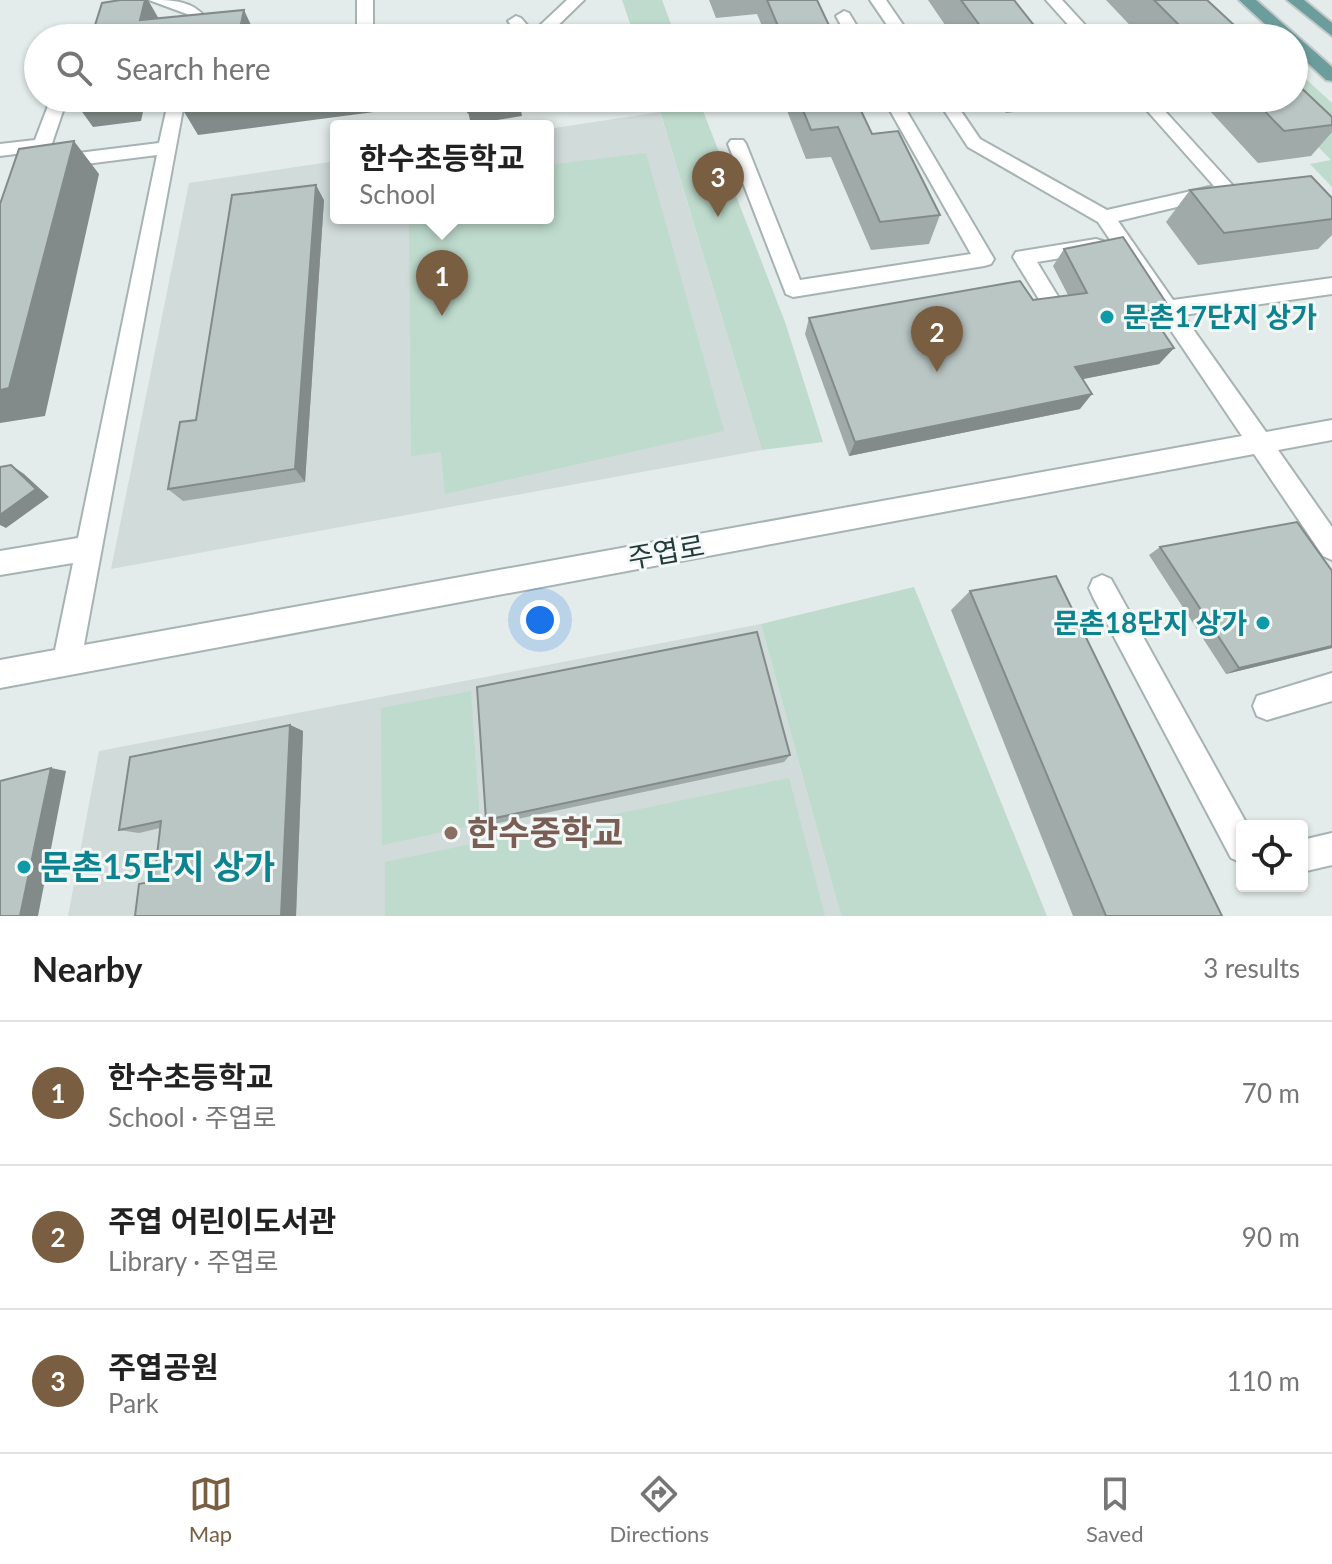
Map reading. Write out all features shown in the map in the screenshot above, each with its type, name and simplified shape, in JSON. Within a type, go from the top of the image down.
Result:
[{"type":"main road","points":[[1247,0],[1274,24]]},
{"type":"main road","points":[[1295,0],[1332,31]]},
{"type":"main road","points":[[1308,55],[1332,76]]},
{"type":"street","points":[[157,0],[192,11],[198,18],[196,24]]},
{"type":"street","points":[[365,0],[365,24]]},
{"type":"street","points":[[551,24],[576,0]]},
{"type":"street","points":[[878,0],[894,24]]},
{"type":"street","points":[[1054,0],[1076,24]]},
{"type":"street","points":[[844,16],[848,24]]},
{"type":"street","points":[[54,112],[33,171],[167,148]]},
{"type":"street","points":[[67,660],[174,112]]},
{"type":"street","points":[[737,144],[793,289],[984,259],[899,112]]},
{"type":"street","points":[[953,112],[974,143],[1105,217],[1258,445],[1332,548]]},
{"type":"street","points":[[1105,217],[1234,189],[1158,112]]},
{"type":"street","points":[[0,150],[43,145]]},
{"type":"street","points":[[1052,303],[1023,257],[1122,242]]},
{"type":"street","points":[[1167,309],[1332,286]]},
{"type":"street","name":"주엽로","points":[[0,674],[1332,430]]},
{"type":"street","points":[[0,563],[89,548]]},
{"type":"street","points":[[1102,588],[1236,836]]},
{"type":"street","points":[[1267,706],[1332,687]]},
{"type":"street","points":[[1308,855],[1332,849]]},
{"type":"shaded area","points":[[660,112],[762,450],[111,569],[189,183],[330,162],[330,224],[554,224],[554,128]]},
{"type":"shaded area","name":"한수중학교","points":[[761,624],[841,916],[68,916],[99,751]]},
{"type":"green space","points":[[622,0],[662,0],[671,24],[630,24]]},
{"type":"green space","points":[[1308,81],[1332,103],[1332,187],[1310,164],[1331,160],[1284,112],[1308,112]]},
{"type":"green space","points":[[660,112],[703,112],[785,322],[823,442],[762,450]]},
{"type":"green space","points":[[646,153],[724,431],[445,494],[441,452],[411,456],[409,224],[554,224],[554,164]]},
{"type":"green space","points":[[914,587],[1047,916],[841,916],[761,624]]},
{"type":"green space","points":[[471,691],[480,824],[382,845],[381,708]]},
{"type":"green space","points":[[789,778],[825,916],[385,916],[385,862]]},
{"type":"building","points":[[145,0],[140,20],[244,10],[241,24],[95,24],[102,3]]},
{"type":"building","points":[[767,0],[817,0],[828,24],[777,24]]},
{"type":"building","points":[[961,0],[1014,0],[1033,24],[979,24]]},
{"type":"building","points":[[1154,0],[1207,0],[1233,24],[1178,24]]},
{"type":"building","points":[[1308,94],[1332,117],[1332,125],[1284,131],[1266,112],[1308,112]]},
{"type":"building","points":[[804,112],[862,112],[872,134],[898,131],[940,215],[880,222],[838,127],[811,130]]},
{"type":"building","points":[[74,141],[9,388],[0,390],[0,204],[19,149]]},
{"type":"building","points":[[1311,176],[1332,198],[1332,219],[1224,233],[1190,190]]},
{"type":"building","points":[[316,185],[295,469],[168,489],[180,422],[196,420],[232,195]]},
{"type":"building","points":[[1123,237],[1169,307],[1149,311],[1174,348],[1075,367],[1092,394],[855,442],[809,318],[1020,281],[1033,300],[1087,293],[1064,249]]},
{"type":"building","points":[[11,465],[36,489],[0,515],[0,467]]},
{"type":"building","name":"문촌18단지 상가","points":[[1297,522],[1332,571],[1332,646],[1239,668],[1160,547]]},
{"type":"building","points":[[1056,576],[1222,916],[1106,916],[970,591]]},
{"type":"building","points":[[757,632],[790,755],[486,820],[477,687]]},
{"type":"building","points":[[290,725],[281,916],[135,916],[139,884],[154,881],[161,821],[119,830],[130,757]]},
{"type":"building","name":"문촌15단지 상가","points":[[51,768],[20,916],[0,916],[0,781]]},
{"type":"place","name":"주엽공원","points":[[718,217]]},
{"type":"place","name":"한수초등학교","points":[[442,316]]},
{"type":"place","name":"문촌17단지 상가","points":[[1107,317]]},
{"type":"place","name":"주엽 어린이도서관","points":[[937,372]]},
{"type":"place","name":"문촌18단지 상가","points":[[1263,623]]},
{"type":"place","name":"한수중학교","points":[[451,833]]},
{"type":"place","name":"문촌15단지 상가","points":[[24,867]]}]
